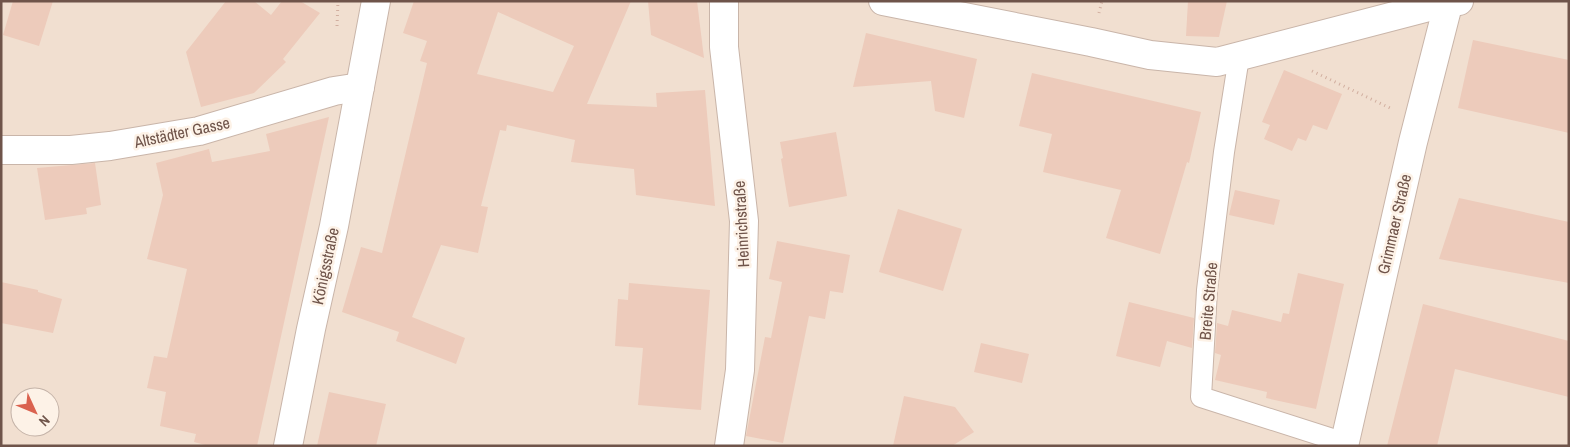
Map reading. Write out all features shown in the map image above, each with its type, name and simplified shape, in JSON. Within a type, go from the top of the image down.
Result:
[{"type":"street","name":"Königsstraße","points":[[288,446],[334,226],[376,1]]},
{"type":"street","name":"Heinrichstraße","points":[[724,1],[724,47],[744,221],[740,370],[729,446]]},
{"type":"street","points":[[883,1],[1150,55],[1216,62],[1239,58],[1452,2]]},
{"type":"street","name":"Grimmaer Straße","points":[[1344,444],[1418,121],[1452,2]]},
{"type":"street","name":"Altstädter Gasse","points":[[1,150],[71,150],[110,146],[199,131],[334,91],[360,87]]},
{"type":"lane","name":"Breite Straße","points":[[1239,58],[1224,152],[1207,290],[1201,397],[1344,444]]},
{"type":"path","points":[[1312,71],[1418,121]]},
{"type":"shaded area","points":[[1,1],[1569,1],[1569,446],[1,446]]},
{"type":"building","points":[[13,1],[53,1],[39,46],[3,35]]},
{"type":"building","points":[[226,1],[254,1],[271,15],[282,1],[300,1],[320,13],[283,59],[286,62],[254,93],[201,107],[186,52]]},
{"type":"building","points":[[414,1],[631,1],[587,104],[657,107],[656,93],[705,90],[715,206],[636,195],[634,169],[571,162],[575,140],[507,125],[506,131],[500,130],[481,206],[488,207],[478,253],[441,245],[412,317],[465,338],[456,364],[396,341],[399,332],[342,312],[361,247],[382,253],[427,63],[420,61],[427,41],[403,33]],"holes":[[[498,12],[574,46],[553,92],[477,74]]]},
{"type":"building","points":[[648,1],[697,1],[704,58],[651,35]]},
{"type":"building","points":[[1188,1],[1227,1],[1219,37],[1186,36]]},
{"type":"building","points":[[866,33],[977,59],[964,118],[935,111],[931,81],[853,87]]},
{"type":"building","points":[[1473,40],[1569,60],[1569,133],[1458,108]]},
{"type":"building","points":[[1284,70],[1342,94],[1327,130],[1313,125],[1306,141],[1298,138],[1292,151],[1264,139],[1270,125],[1262,122]]},
{"type":"building","points":[[1032,73],[1201,112],[1189,163],[1187,162],[1160,254],[1106,238],[1121,190],[1043,172],[1052,134],[1019,126]]},
{"type":"building","points":[[329,117],[257,446],[209,446],[194,442],[196,434],[160,426],[166,392],[147,388],[154,356],[167,358],[187,269],[147,259],[163,195],[156,163],[209,149],[212,162],[270,151],[266,134]]},
{"type":"building","points":[[836,132],[847,196],[789,207],[780,142]]},
{"type":"building","points":[[95,163],[101,205],[86,208],[87,214],[45,220],[37,168]]},
{"type":"building","points":[[1235,190],[1280,200],[1274,225],[1229,215]]},
{"type":"building","points":[[1459,198],[1569,222],[1569,283],[1439,259]]},
{"type":"building","points":[[898,209],[962,229],[943,291],[879,272]]},
{"type":"building","points":[[777,241],[850,255],[843,293],[830,291],[825,319],[809,316],[783,443],[746,436],[765,337],[771,338],[782,282],[769,279]]},
{"type":"building","points":[[1298,273],[1344,284],[1316,409],[1266,398],[1267,392],[1215,380],[1221,355],[1215,353],[1217,323],[1228,326],[1232,310],[1281,322],[1283,313],[1289,314]]},
{"type":"building","points":[[1,282],[38,290],[38,292],[62,299],[53,333],[1,323]]},
{"type":"building","points":[[629,283],[710,290],[701,410],[638,405],[643,348],[615,346],[618,299],[628,300]]},
{"type":"building","points":[[1129,302],[1194,318],[1192,348],[1167,341],[1160,367],[1116,356]]},
{"type":"building","points":[[1423,304],[1569,341],[1569,397],[1455,369],[1437,446],[1387,446]]},
{"type":"building","points":[[981,343],[1029,354],[1022,383],[974,372]]},
{"type":"building","points":[[329,392],[386,404],[376,446],[317,446]]},
{"type":"building","points":[[904,396],[955,407],[974,432],[952,446],[893,446]]}]
